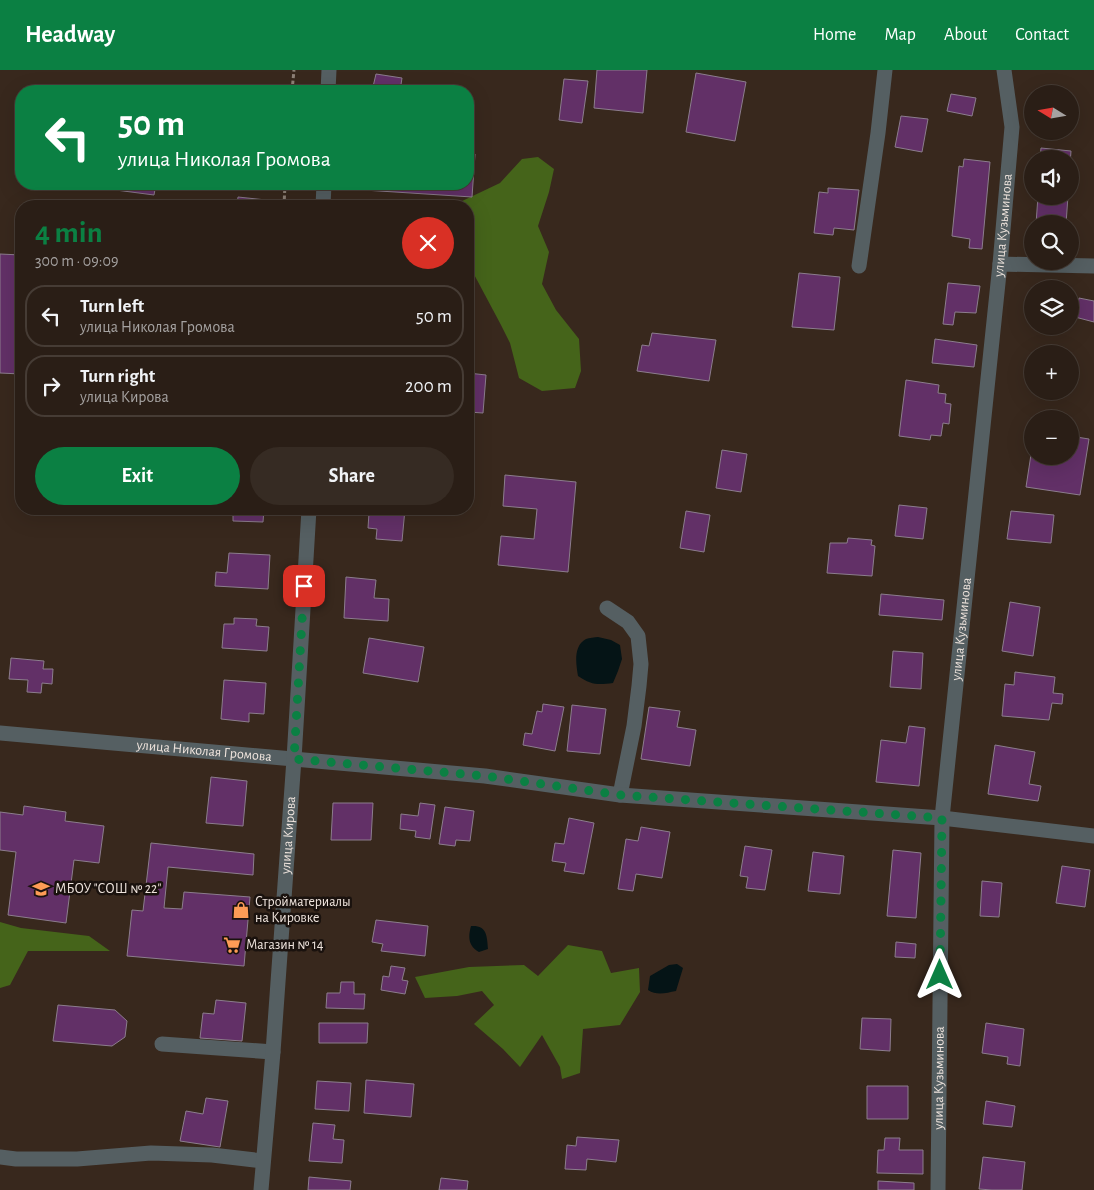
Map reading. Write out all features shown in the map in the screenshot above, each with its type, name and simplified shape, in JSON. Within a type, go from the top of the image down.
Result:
[{"type":"street","points":[[328,85],[329,70]]},
{"type":"street","points":[[859,266],[885,70]]},
{"type":"street","name":"улица Кузьминова","points":[[938,1190],[942,818],[1000,264],[1012,127],[1004,70]]},
{"type":"street","points":[[1000,264],[1094,266]]},
{"type":"street","name":"улица Кирова","points":[[261,1190],[294,759],[309,515]]},
{"type":"street","points":[[607,608],[628,622],[638,636],[640,664],[634,726],[620,795]]},
{"type":"street","name":"улица Николая Громова","points":[[0,733],[485,776],[620,795],[942,818],[1094,836]]},
{"type":"street","points":[[162,1044],[273,1052]]},
{"type":"street","points":[[0,1156],[16,1159],[77,1160],[151,1153],[212,1155],[263,1161]]},
{"type":"path","points":[[293,85],[294,70]]},
{"type":"green space","points":[[538,157],[554,169],[538,226],[549,252],[542,284],[556,310],[579,339],[581,371],[575,388],[542,391],[519,378],[510,343],[474,274],[474,200],[464,200],[500,183],[522,159]]},
{"type":"green space","points":[[0,922],[21,928],[89,936],[110,951],[28,951],[10,985],[0,988]]},
{"type":"green space","points":[[568,945],[602,951],[611,973],[639,968],[640,992],[620,1025],[583,1029],[580,1073],[562,1079],[560,1067],[542,1035],[520,1067],[503,1049],[474,1024],[494,1005],[482,991],[457,996],[425,998],[415,977],[469,967],[524,965],[538,976]]},
{"type":"shaded area","points":[[598,637],[611,640],[620,645],[622,659],[613,683],[595,684],[578,676],[576,656],[579,646],[586,639]]},
{"type":"shaded area","points":[[471,926],[483,929],[488,949],[479,952],[475,950],[469,937]]},
{"type":"shaded area","points":[[677,964],[683,968],[676,991],[658,993],[648,990],[650,976],[669,965]]},
{"type":"building","points":[[597,70],[647,70],[643,113],[594,108]]},
{"type":"building","points":[[696,73],[746,82],[735,141],[686,132]]},
{"type":"building","points":[[376,74],[402,78],[401,85],[373,85]]},
{"type":"building","points":[[564,79],[588,81],[582,123],[559,120]]},
{"type":"building","points":[[951,94],[976,98],[972,116],[947,111]]},
{"type":"building","points":[[901,116],[928,119],[922,152],[895,147]]},
{"type":"building","points":[[1041,148],[1061,150],[1041,150]]},
{"type":"building","points":[[964,159],[990,162],[982,249],[969,248],[970,239],[952,236],[959,166],[963,167]]},
{"type":"building","points":[[828,188],[859,190],[854,230],[834,228],[833,235],[814,233],[819,192],[828,193]]},
{"type":"building","points":[[116,190],[155,190],[154,195]]},
{"type":"building","points":[[364,190],[472,190],[472,197]]},
{"type":"building","points":[[238,197],[266,200],[238,200]]},
{"type":"building","points":[[1037,205],[1067,205],[1067,215],[1037,215]]},
{"type":"building","points":[[0,254],[15,255],[15,374],[0,373]]},
{"type":"building","points":[[799,273],[840,277],[834,330],[792,327]]},
{"type":"building","points":[[948,283],[980,286],[976,313],[955,312],[953,325],[943,324]]},
{"type":"building","points":[[1079,298],[1094,301],[1094,322],[1079,318]]},
{"type":"building","points":[[652,333],[716,340],[709,381],[637,371],[642,345],[649,346]]},
{"type":"building","points":[[935,339],[977,345],[974,367],[932,363]]},
{"type":"building","points":[[474,374],[486,375],[483,413],[474,412]]},
{"type":"building","points":[[906,380],[939,385],[938,393],[946,394],[945,403],[951,404],[949,424],[943,423],[941,436],[931,435],[930,440],[899,436]]},
{"type":"building","points":[[1079,437],[1089,439],[1080,495],[1026,487],[1029,465],[1079,465]]},
{"type":"building","points":[[722,450],[747,454],[741,492],[716,488]]},
{"type":"building","points":[[505,475],[576,482],[568,572],[498,565],[501,536],[534,539],[537,509],[503,506]]},
{"type":"building","points":[[899,505],[927,508],[923,539],[895,536]]},
{"type":"building","points":[[686,511],[710,515],[704,552],[680,548]]},
{"type":"building","points":[[1011,511],[1054,515],[1051,543],[1007,539]]},
{"type":"building","points":[[233,515],[264,515],[263,522],[233,521]]},
{"type":"building","points":[[369,515],[404,515],[402,541],[376,539],[377,529],[368,528]]},
{"type":"building","points":[[848,538],[872,540],[871,545],[875,546],[872,576],[827,573],[830,543],[847,543]]},
{"type":"building","points":[[229,553],[270,555],[268,589],[215,586],[216,572],[227,573]]},
{"type":"building","points":[[346,577],[376,580],[374,598],[389,599],[388,621],[344,618]]},
{"type":"building","points":[[881,594],[944,600],[942,620],[879,615]]},
{"type":"building","points":[[1010,602],[1040,607],[1033,656],[1002,651]]},
{"type":"building","points":[[234,618],[257,619],[256,626],[269,627],[267,651],[222,648],[224,624],[234,624]]},
{"type":"building","points":[[369,638],[424,647],[418,682],[363,673]]},
{"type":"building","points":[[893,651],[923,653],[921,689],[890,687]]},
{"type":"building","points":[[11,658],[44,661],[43,669],[53,669],[52,684],[42,683],[41,693],[27,692],[28,680],[9,679]]},
{"type":"building","points":[[1015,672],[1055,677],[1053,693],[1063,694],[1062,704],[1052,703],[1049,720],[1002,716],[1005,684],[1014,685]]},
{"type":"building","points":[[224,680],[266,683],[264,714],[249,713],[249,722],[221,719]]},
{"type":"building","points":[[543,704],[564,707],[555,751],[523,745],[525,733],[532,734],[537,711],[542,712]]},
{"type":"building","points":[[572,705],[606,709],[600,754],[567,751]]},
{"type":"building","points":[[649,707],[680,711],[677,727],[696,730],[690,766],[641,759]]},
{"type":"building","points":[[909,726],[925,728],[919,786],[876,782],[881,740],[906,743]]},
{"type":"building","points":[[995,745],[1035,752],[1029,784],[1041,786],[1038,801],[988,794]]},
{"type":"building","points":[[211,777],[247,781],[243,826],[206,823]]},
{"type":"building","points":[[333,803],[373,803],[371,840],[331,840]]},
{"type":"building","points":[[420,803],[435,805],[430,839],[415,837],[416,831],[400,829],[401,814],[418,816]]},
{"type":"building","name":"МБОУ \"СОШ № 22\"","points":[[24,806],[66,812],[65,821],[104,826],[99,863],[74,860],[66,923],[8,915],[16,852],[0,850],[0,812],[23,815]]},
{"type":"building","points":[[445,807],[474,811],[470,841],[456,840],[455,846],[439,844]]},
{"type":"building","points":[[569,818],[594,823],[584,874],[564,871],[566,863],[552,861],[555,843],[564,844]]},
{"type":"building","points":[[641,827],[670,832],[662,878],[636,874],[633,891],[618,889],[626,839],[638,841]]},
{"type":"building","points":[[151,843],[254,854],[253,875],[168,867],[164,908],[182,909],[184,892],[250,897],[244,966],[127,956],[132,910],[143,911]]},
{"type":"building","points":[[745,846],[772,850],[765,890],[746,888],[748,877],[740,876]]},
{"type":"building","points":[[893,850],[921,853],[916,918],[887,916]]},
{"type":"building","points":[[813,852],[844,856],[840,894],[808,891]]},
{"type":"building","points":[[1062,866],[1090,870],[1085,907],[1056,903]]},
{"type":"building","points":[[982,881],[1002,883],[999,917],[980,916]]},
{"type":"building","points":[[376,920],[428,926],[425,956],[381,951],[383,944],[372,942]]},
{"type":"building","points":[[896,942],[916,944],[915,958],[895,957]]},
{"type":"building","points":[[391,966],[405,968],[402,980],[408,981],[405,994],[381,990],[383,976],[389,977]]},
{"type":"building","points":[[341,982],[354,982],[354,994],[365,994],[364,1009],[326,1008],[327,993],[340,993]]},
{"type":"building","points":[[216,1000],[246,1003],[242,1041],[200,1038],[203,1013],[214,1014]]},
{"type":"building","points":[[58,1005],[115,1010],[127,1021],[125,1037],[112,1046],[53,1041]]},
{"type":"building","points":[[862,1018],[891,1019],[890,1051],[860,1049]]},
{"type":"building","points":[[319,1023],[368,1023],[367,1043],[319,1043]]},
{"type":"building","points":[[986,1023],[1024,1029],[1020,1066],[1007,1064],[1008,1057],[982,1053]]},
{"type":"building","points":[[366,1080],[414,1084],[411,1117],[364,1113]]},
{"type":"building","points":[[317,1081],[351,1083],[349,1111],[315,1109]]},
{"type":"building","points":[[867,1086],[908,1086],[908,1119],[867,1119]]},
{"type":"building","points":[[206,1098],[228,1101],[220,1147],[180,1141],[186,1111],[203,1114]]},
{"type":"building","points":[[986,1101],[1015,1106],[1012,1127],[983,1124]]},
{"type":"building","points":[[313,1123],[335,1125],[333,1139],[344,1140],[342,1163],[309,1161]]},
{"type":"building","points":[[577,1137],[619,1140],[616,1162],[587,1159],[586,1170],[565,1169],[567,1145],[576,1146]]},
{"type":"building","points":[[885,1138],[900,1138],[899,1150],[923,1150],[923,1174],[877,1173],[878,1150],[884,1150]]},
{"type":"building","points":[[983,1157],[1025,1162],[1022,1190],[979,1189]]},
{"type":"building","points":[[309,1177],[351,1181],[350,1190],[308,1190]]},
{"type":"building","points":[[441,1178],[468,1181],[467,1190],[439,1190]]},
{"type":"building","points":[[878,1181],[914,1183],[914,1190],[878,1190]]},
{"type":"place","name":"МБОУ \"СОШ № 22\"","points":[[41,889]]},
{"type":"place","name":"Стройматериалы на Кировке","points":[[241,910]]},
{"type":"place","name":"Магазин № 14","points":[[232,945]]},
{"type":"route","points":[[304,586],[294,759],[485,776],[620,795],[942,818],[940,975]]}]
